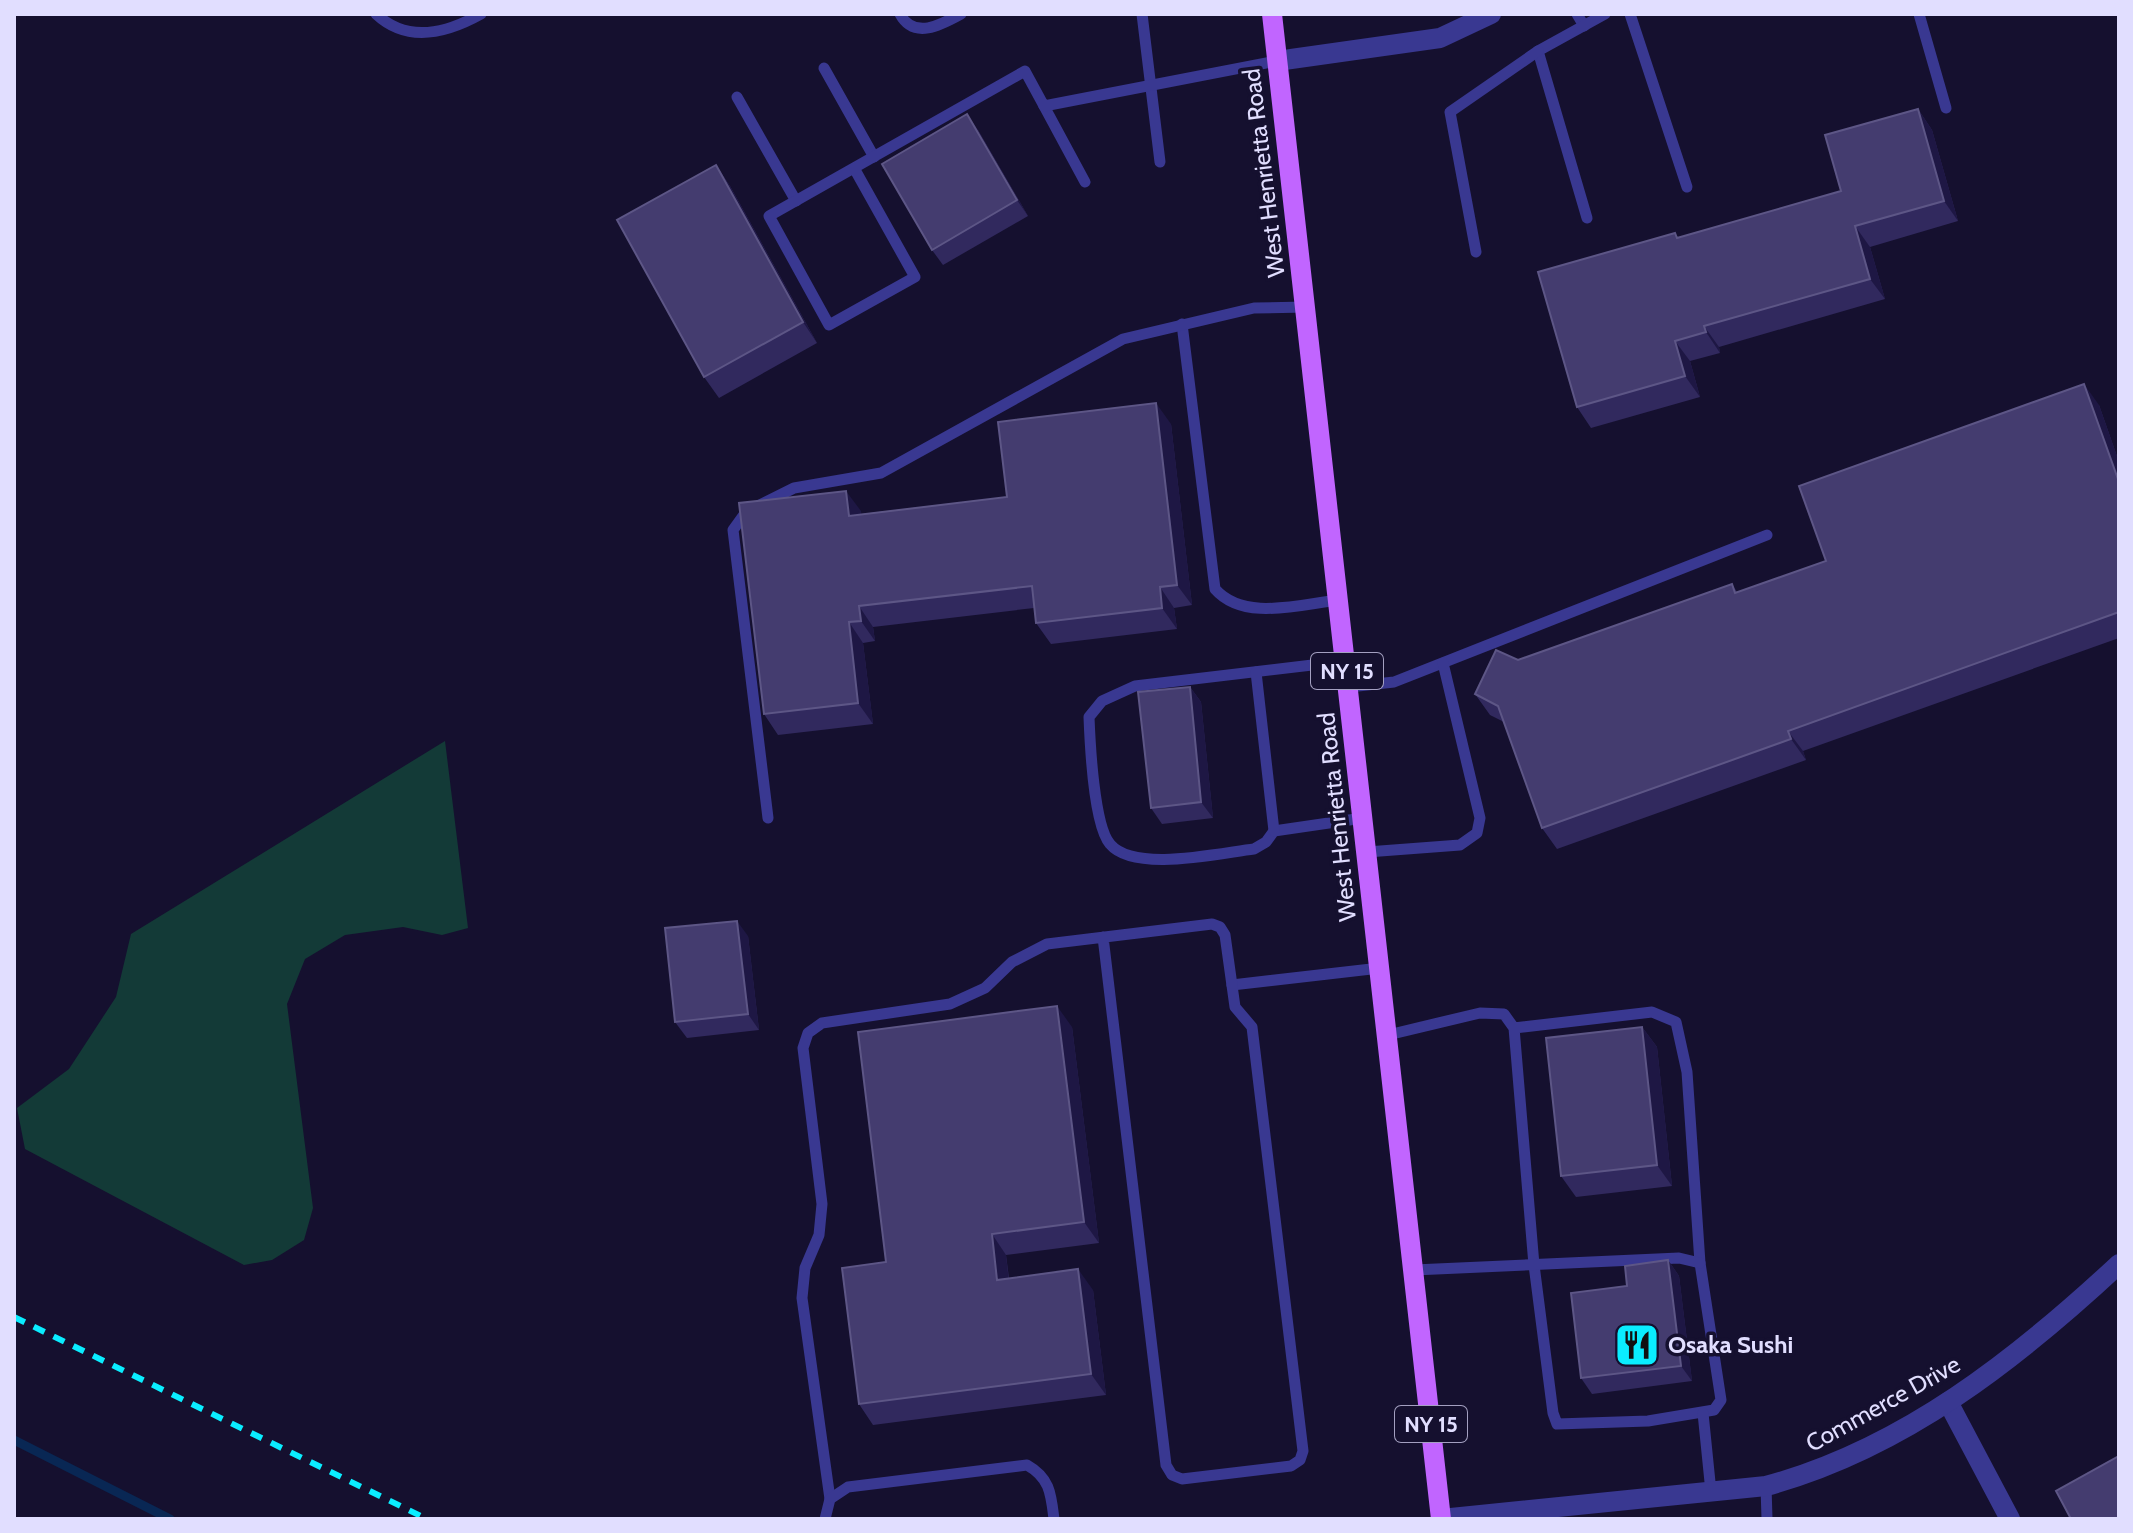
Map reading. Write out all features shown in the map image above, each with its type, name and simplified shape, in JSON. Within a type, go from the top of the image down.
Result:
[{"type":"main road","name":"West Henrietta Road","points":[[1272,14],[1440,1519]]},
{"type":"street","points":[[1277,61],[1440,38],[1491,14]]},
{"type":"street","name":"Commerce Drive","points":[[1440,1519],[1595,1511],[1766,1486],[1815,1473],[1873,1446],[1948,1402],[2058,1321],[2119,1264]]},
{"type":"street","points":[[1948,1402],[2010,1519]]},
{"type":"lane","points":[[376,14],[387,24],[416,34],[440,31],[481,14]]},
{"type":"lane","points":[[900,14],[906,24],[920,30],[943,24],[961,14]]},
{"type":"lane","points":[[1142,14],[1160,162]]},
{"type":"lane","points":[[1577,14],[1584,26]]},
{"type":"lane","points":[[1476,252],[1450,112],[1538,51],[1605,14]]},
{"type":"lane","points":[[1630,14],[1687,187]]},
{"type":"lane","points":[[1919,14],[1946,108]]},
{"type":"lane","points":[[1538,51],[1587,218]]},
{"type":"lane","points":[[1044,106],[1277,61]]},
{"type":"lane","points":[[824,68],[874,157]]},
{"type":"lane","points":[[854,168],[915,277],[829,325],[769,216],[1025,71],[1085,182]]},
{"type":"lane","points":[[737,97],[796,201]]},
{"type":"lane","points":[[768,818],[733,530],[746,512],[794,488],[881,473],[1123,339],[1254,308],[1306,307]]},
{"type":"lane","points":[[1182,324],[1215,589],[1227,603],[1250,609],[1339,600]]},
{"type":"lane","points":[[1349,687],[1394,682],[1767,535]]},
{"type":"lane","points":[[1256,672],[1274,831],[1266,842],[1254,849],[1171,859],[1133,858],[1111,847],[1103,833],[1090,749],[1089,717],[1102,701],[1135,686],[1346,661]]},
{"type":"lane","points":[[1367,852],[1460,845],[1477,833],[1480,818],[1443,663]]},
{"type":"lane","points":[[1274,831],[1363,818]]},
{"type":"lane","points":[[825,1519],[830,1499],[802,1298],[805,1268],[819,1235],[822,1204],[803,1048],[808,1033],[822,1023],[950,1004],[985,988],[1012,962],[1047,944],[1103,937],[1212,924],[1220,927],[1225,935],[1235,1007],[1252,1027],[1303,1451],[1300,1460],[1291,1466],[1182,1479],[1172,1475],[1166,1465],[1103,937]]},
{"type":"lane","points":[[1232,985],[1380,968]]},
{"type":"lane","points":[[1388,1035],[1480,1013],[1504,1014],[1514,1028],[1534,1265],[1557,1424],[1648,1421],[1714,1410],[1721,1400],[1700,1263],[1687,1072],[1676,1022],[1652,1012],[1514,1028]]},
{"type":"lane","points":[[1414,1270],[1679,1258],[1700,1263]]},
{"type":"lane","points":[[1703,1413],[1711,1492]]},
{"type":"lane","points":[[830,1499],[848,1487],[1027,1465],[1040,1473],[1050,1486],[1054,1519]]},
{"type":"lane","points":[[1766,1486],[1767,1519]]},
{"type":"green space","points":[[445,741],[468,928],[442,935],[403,927],[345,935],[305,959],[287,1004],[313,1208],[304,1240],[272,1260],[244,1265],[25,1149],[17,1108],[69,1069],[116,997],[131,934]]},
{"type":"building","points":[[1918,109],[1944,201],[1855,226],[1870,279],[1704,326],[1706,332],[1675,341],[1685,376],[1577,407],[1538,272],[1675,233],[1677,238],[1841,191],[1825,135]]},
{"type":"building","points":[[967,114],[1017,200],[932,250],[882,164]]},
{"type":"building","points":[[716,165],[803,322],[704,377],[617,220]]},
{"type":"building","points":[[2084,384],[2119,482],[2119,612],[1788,731],[1791,739],[1542,828],[1498,706],[1475,694],[1496,650],[1518,660],[1732,584],[1735,593],[1826,561],[1799,486]]},
{"type":"building","points":[[1156,403],[1177,585],[1160,587],[1162,608],[1036,623],[1032,586],[859,606],[861,621],[849,622],[858,703],[764,714],[739,503],[846,491],[849,516],[1007,497],[998,422]]},
{"type":"building","points":[[1190,687],[1201,802],[1151,808],[1138,692]]},
{"type":"building","points":[[737,921],[748,1014],[675,1022],[665,928]]},
{"type":"building","points":[[1057,1006],[1084,1222],[992,1234],[997,1280],[1078,1269],[1091,1374],[859,1404],[842,1268],[886,1262],[858,1032]]},
{"type":"building","points":[[1642,1027],[1657,1165],[1561,1176],[1546,1038]]},
{"type":"building","name":"Osaka Sushi","points":[[1668,1260],[1681,1366],[1581,1378],[1571,1293],[1627,1286],[1625,1266]]},
{"type":"building","points":[[2119,1456],[2119,1519],[2071,1519],[2056,1491]]},
{"type":"waterway","points":[[14,1440],[170,1519]]},
{"type":"railway","points":[[14,1317],[427,1519]]},
{"type":"place","name":"Osaka Sushi","points":[[1637,1345]]}]
